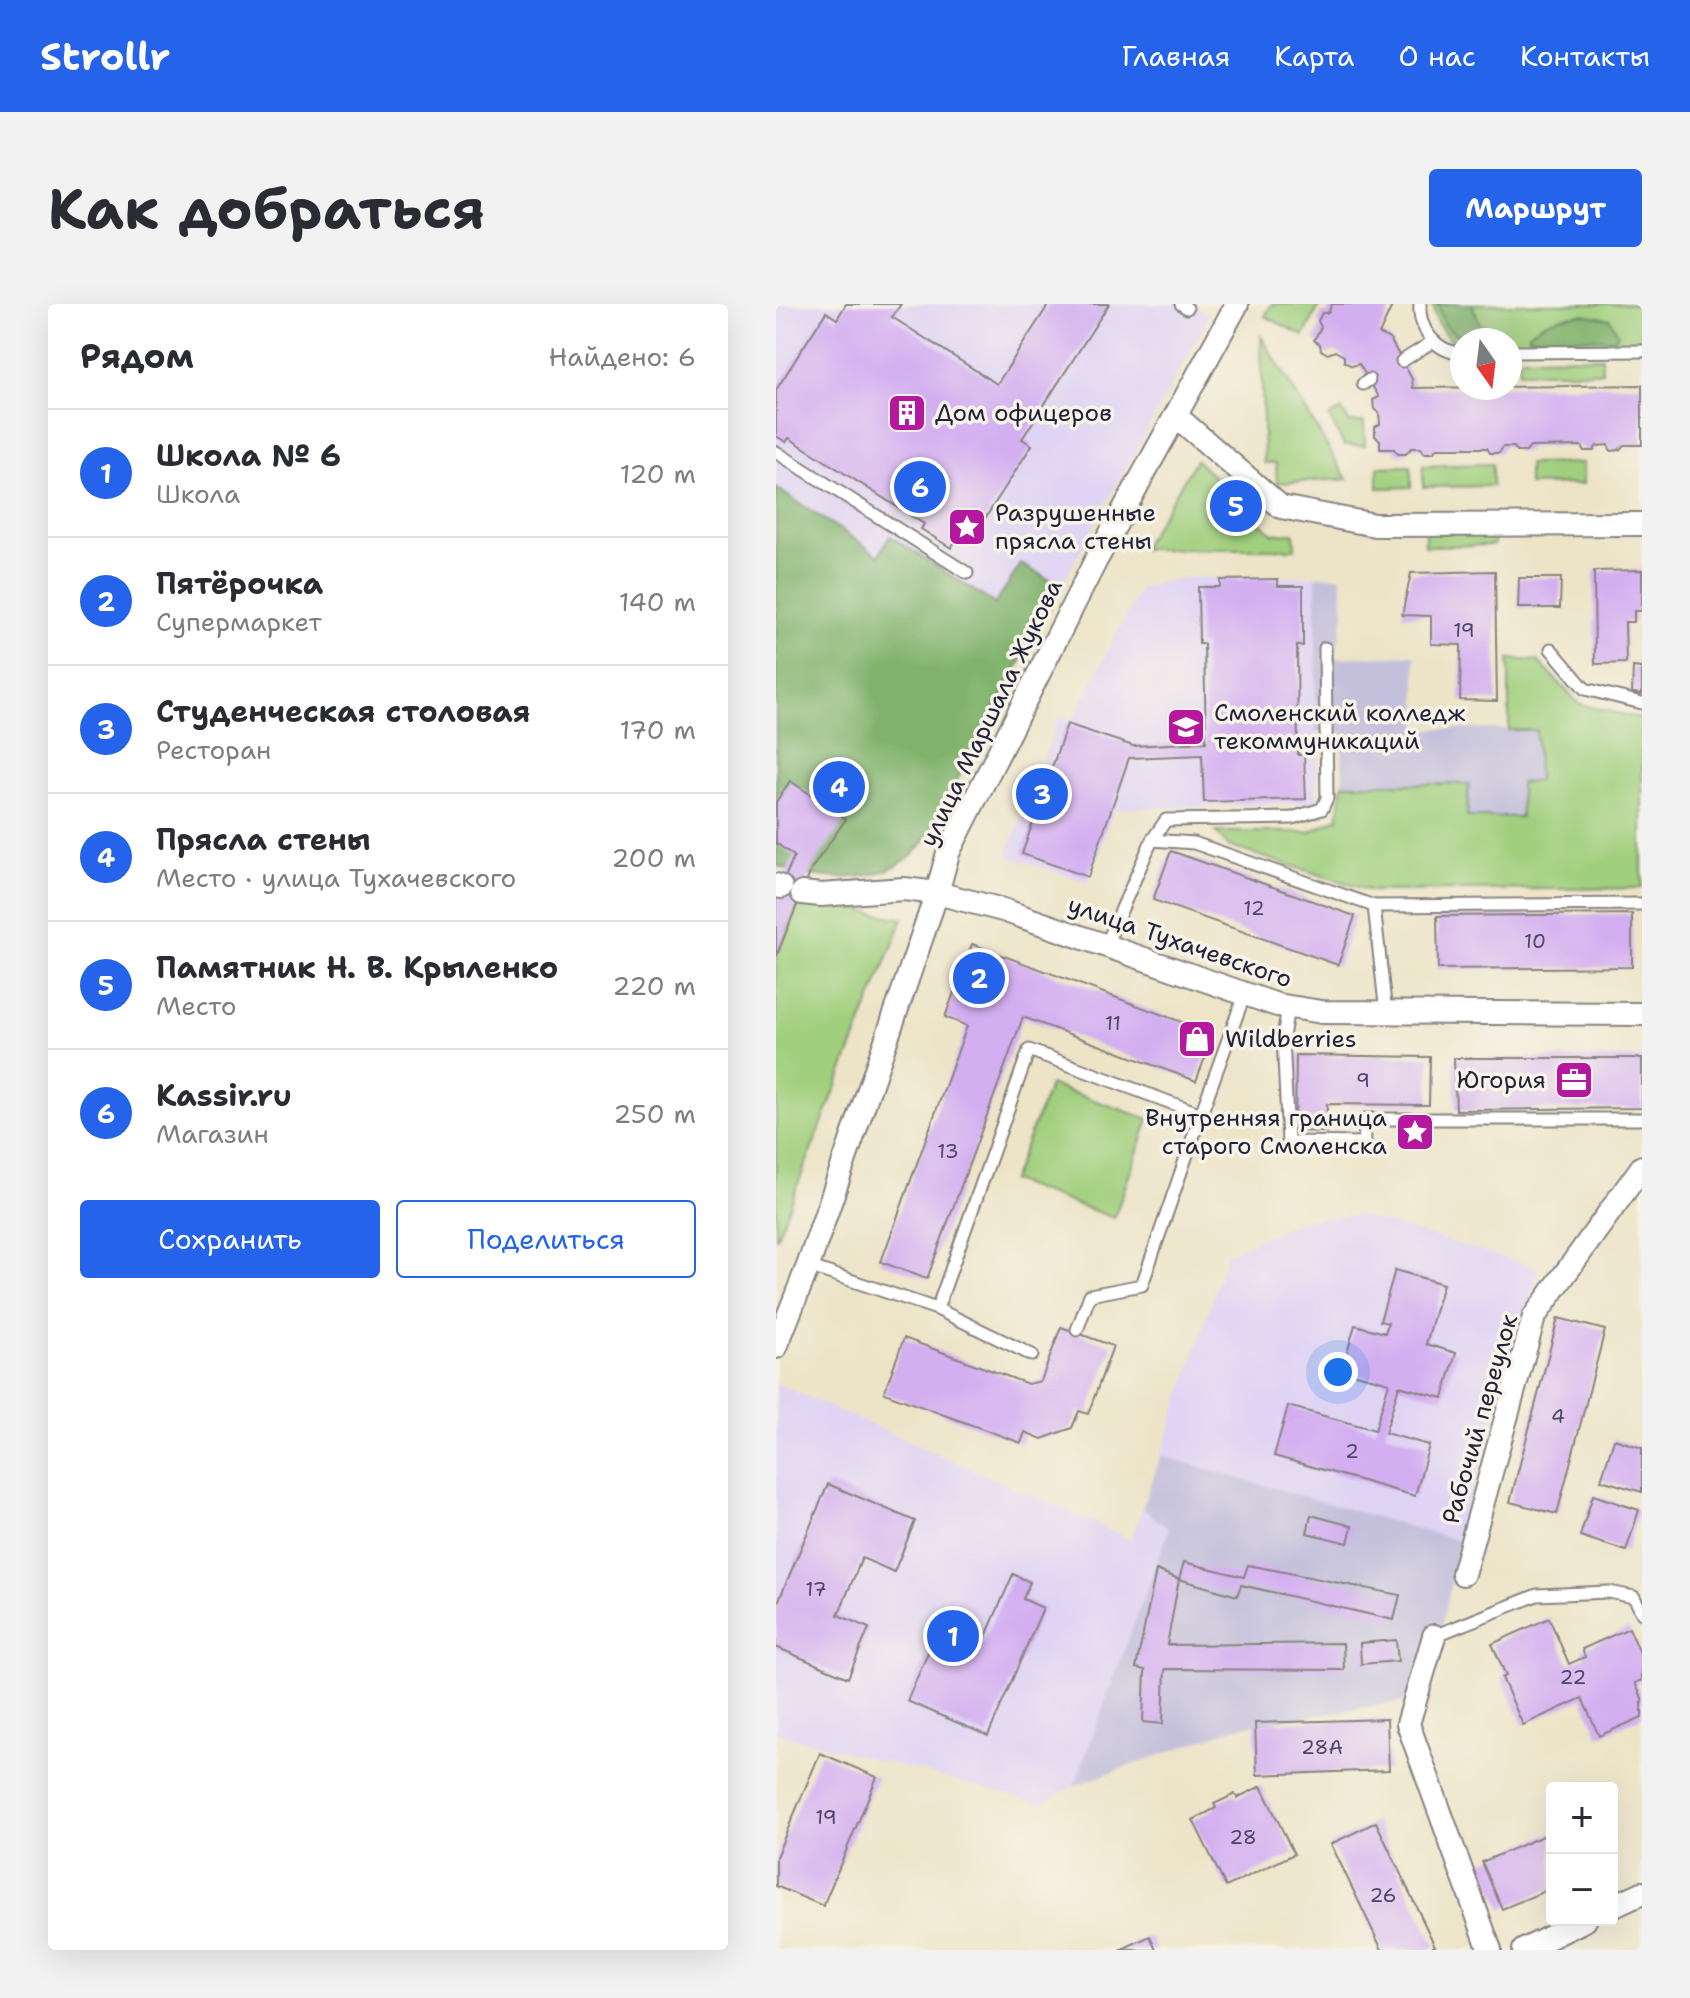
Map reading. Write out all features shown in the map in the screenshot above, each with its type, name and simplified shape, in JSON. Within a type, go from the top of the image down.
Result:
[{"type":"street","name":"улица Маршала Жукова","points":[[776,1347],[808,1266],[937,893],[948,853],[1095,562],[1237,304]]},
{"type":"street","points":[[1176,416],[1281,507],[1375,525],[1642,524]]},
{"type":"street","name":"улица Тухачевского","points":[[786,888],[821,895],[904,889],[937,893],[1003,910],[1288,1007],[1322,1012],[1386,1014],[1642,1014]]},
{"type":"street","name":"Рабочий переулок","points":[[1463,1574],[1534,1317],[1642,1167]]},
{"type":"street","points":[[1434,1636],[1408,1724],[1490,1950]]},
{"type":"street","points":[[1618,1904],[1642,1893]]},
{"type":"street","points":[[1524,1950],[1573,1926]]},
{"type":"lane","points":[[1420,304],[1422,321],[1434,341],[1450,352]]},
{"type":"lane","points":[[1402,361],[1434,341]]},
{"type":"lane","points":[[1522,352],[1642,351]]},
{"type":"lane","points":[[776,452],[967,573]]},
{"type":"lane","points":[[1106,945],[1152,840],[1166,820],[1292,818],[1322,809],[1327,798],[1325,648]]},
{"type":"lane","points":[[1551,649],[1585,689],[1642,703]]},
{"type":"lane","points":[[1152,840],[1194,843],[1374,906],[1642,904]]},
{"type":"lane","points":[[1374,906],[1386,1014]]},
{"type":"lane","points":[[1077,1330],[1090,1295],[1142,1285],[1245,993]]},
{"type":"lane","points":[[1288,1007],[1283,1037],[1288,1142],[1365,1143],[1364,1119],[1642,1119]]},
{"type":"lane","points":[[937,1309],[1029,1050],[1201,1114]]},
{"type":"lane","points":[[808,1266],[937,1309],[1032,1355]]},
{"type":"lane","points":[[1434,1636],[1537,1595],[1609,1592],[1634,1597],[1642,1613]]},
{"type":"shaded area","points":[[776,304],[1193,304],[1210,315],[1061,586],[1021,564],[996,605],[891,537],[880,555],[776,488]]},
{"type":"shaded area","name":"Смоленский колледж текоммуникаций","points":[[1316,576],[1317,803],[1114,809],[1088,883],[1007,855],[1059,716],[1072,721],[1141,588],[1183,578]]},
{"type":"shaded area","points":[[1316,576],[1341,576],[1344,614],[1335,658],[1415,655],[1418,729],[1536,729],[1538,781],[1521,817],[1467,817],[1468,784],[1343,784],[1342,732],[1316,732]]},
{"type":"shaded area","points":[[1358,1215],[1539,1268],[1460,1541],[1161,1456],[1227,1254],[1301,1220]]},
{"type":"shaded area","points":[[776,1383],[1131,1539],[1142,1508],[1169,1528],[1074,1786],[1042,1804],[776,1733]]},
{"type":"shaded area","points":[[1161,1456],[1460,1541],[1426,1698],[1238,1727],[1074,1786],[1169,1529],[1142,1508]]},
{"type":"green space","points":[[1272,304],[1320,304],[1304,336],[1265,316]]},
{"type":"green space","points":[[1433,304],[1642,304],[1642,344],[1522,345],[1522,328],[1450,328],[1450,338],[1436,317]]},
{"type":"green space","points":[[1438,304],[1472,304],[1482,328],[1450,329]]},
{"type":"green space","points":[[1582,314],[1610,319],[1618,334],[1614,339],[1529,337],[1529,333],[1548,322]]},
{"type":"green space","points":[[1261,336],[1347,479],[1277,483],[1276,463],[1264,463]]},
{"type":"green space","points":[[1602,357],[1602,372],[1522,372],[1522,358]]},
{"type":"green space","points":[[1342,410],[1349,422],[1364,422],[1365,445],[1344,445],[1329,417]]},
{"type":"green space","points":[[1196,460],[1273,534],[1294,533],[1295,549],[1141,549]]},
{"type":"green space","points":[[1583,463],[1583,484],[1528,485],[1528,464]]},
{"type":"green space","points":[[1492,464],[1492,486],[1423,487],[1423,466]]},
{"type":"green space","points":[[1411,466],[1411,487],[1378,488],[1378,467]]},
{"type":"green space","points":[[776,488],[879,555],[890,536],[995,604],[1021,564],[1061,586],[925,840],[912,855],[877,873],[836,878],[815,876],[776,865]]},
{"type":"green space","points":[[1494,524],[1494,545],[1425,546],[1425,525]]},
{"type":"green space","points":[[1509,659],[1538,661],[1579,704],[1642,719],[1642,888],[1371,891],[1228,846],[1216,832],[1310,832],[1338,818],[1343,784],[1469,784],[1467,817],[1521,817],[1520,783],[1538,781],[1536,730],[1509,730]]},
{"type":"green space","points":[[800,898],[903,919],[776,1239],[776,958]]},
{"type":"green space","points":[[1050,1085],[1149,1119],[1114,1218],[1011,1181]]},
{"type":"building","name":"Дом офицеров","points":[[846,304],[901,304],[892,317],[997,384],[1049,304],[1109,304],[1022,439],[1032,445],[1006,486],[980,526],[970,519],[951,548],[921,529],[924,524],[789,438],[786,442],[776,436],[776,390],[826,312],[837,319]]},
{"type":"building","points":[[1332,304],[1393,304],[1379,334],[1390,339],[1412,379],[1413,388],[1450,388],[1450,400],[1522,400],[1522,387],[1642,385],[1642,445],[1624,445],[1619,450],[1611,451],[1608,445],[1597,446],[1593,451],[1584,451],[1581,446],[1530,447],[1526,452],[1503,447],[1499,453],[1490,453],[1487,448],[1437,448],[1433,453],[1424,453],[1421,448],[1411,448],[1406,454],[1398,454],[1394,449],[1380,449],[1380,440],[1375,436],[1375,427],[1380,424],[1379,413],[1374,409],[1373,400],[1379,397],[1359,364],[1352,366],[1344,362],[1344,356],[1335,351],[1328,354],[1314,340],[1321,327],[1318,321],[1322,313],[1328,313]]},
{"type":"building","points":[[1642,570],[1642,611],[1634,611],[1634,622],[1625,622],[1626,663],[1595,664],[1594,571]]},
{"type":"building","points":[[1495,571],[1497,701],[1460,700],[1461,645],[1431,644],[1431,616],[1402,615],[1411,573]]},
{"type":"building","points":[[1519,578],[1561,578],[1560,608],[1518,608]]},
{"type":"building","points":[[1278,579],[1278,586],[1303,586],[1303,646],[1297,646],[1298,755],[1304,755],[1306,799],[1204,802],[1202,755],[1129,758],[1088,877],[1022,854],[1067,724],[1133,746],[1206,742],[1204,644],[1199,644],[1198,587],[1220,587],[1220,580]]},
{"type":"building","points":[[1633,667],[1642,668],[1642,694],[1632,693]]},
{"type":"building","points":[[839,765],[860,779],[837,812],[846,819],[812,868],[776,957],[776,899],[794,856],[776,843],[776,802],[790,781],[816,798]]},
{"type":"building","points":[[1171,851],[1355,916],[1338,965],[1153,900]]},
{"type":"building","points":[[1632,914],[1632,967],[1438,969],[1437,916]]},
{"type":"building","points":[[972,944],[1214,1034],[1196,1081],[1023,1017],[927,1279],[881,1262],[967,1026],[945,1017]]},
{"type":"building","points":[[1296,1055],[1430,1057],[1429,1105],[1327,1104],[1326,1132],[1295,1131]]},
{"type":"building","points":[[1454,1058],[1642,1058],[1642,1108],[1456,1110]]},
{"type":"building","points":[[1395,1270],[1443,1284],[1426,1344],[1456,1353],[1443,1398],[1399,1386],[1385,1433],[1429,1445],[1415,1496],[1274,1456],[1288,1406],[1375,1430],[1389,1383],[1342,1370],[1355,1325],[1385,1333],[1388,1323],[1380,1321]]},
{"type":"building","points":[[1558,1318],[1605,1330],[1557,1514],[1510,1502]]},
{"type":"building","points":[[1061,1327],[1113,1346],[1088,1414],[1079,1411],[1072,1428],[1042,1439],[1025,1432],[1021,1443],[884,1393],[904,1338],[1028,1384],[1041,1381]]},
{"type":"building","points":[[1614,1439],[1642,1448],[1642,1492],[1601,1480]]},
{"type":"building","points":[[828,1484],[915,1521],[894,1572],[862,1558],[838,1615],[869,1628],[848,1678],[776,1647],[776,1607]]},
{"type":"building","points":[[1593,1495],[1639,1510],[1626,1551],[1580,1536]]},
{"type":"building","points":[[1311,1515],[1352,1526],[1348,1543],[1307,1533]]},
{"type":"building","points":[[1184,1562],[1244,1577],[1248,1565],[1400,1595],[1394,1620],[1241,1585],[1237,1596],[1179,1579]]},
{"type":"building","points":[[1156,1570],[1179,1579],[1167,1645],[1343,1643],[1344,1670],[1165,1669],[1163,1724],[1143,1722],[1145,1670],[1136,1668]]},
{"type":"building","points":[[1013,1574],[1030,1582],[1023,1599],[1043,1608],[988,1736],[907,1701],[937,1632],[980,1650]]},
{"type":"building","points":[[1549,1618],[1569,1664],[1585,1657],[1582,1649],[1629,1628],[1642,1657],[1642,1680],[1635,1683],[1642,1698],[1642,1717],[1599,1736],[1582,1698],[1523,1725],[1502,1678],[1506,1676],[1492,1644]]},
{"type":"building","points":[[1396,1640],[1398,1661],[1361,1664],[1360,1643]]},
{"type":"building","points":[[1387,1719],[1389,1770],[1257,1775],[1255,1723]]},
{"type":"building","points":[[820,1753],[877,1777],[823,1906],[776,1886],[776,1857]]},
{"type":"building","points":[[1261,1786],[1294,1854],[1226,1887],[1193,1820],[1216,1808],[1214,1804],[1235,1794],[1237,1798]]},
{"type":"building","points":[[1376,1822],[1435,1946],[1427,1950],[1382,1950],[1331,1844]]},
{"type":"building","points":[[1546,1835],[1546,1891],[1502,1909],[1482,1862]]},
{"type":"building","points":[[1150,1936],[1156,1950],[1120,1950]]},
{"type":"place","name":"Дом офицеров","points":[[907,413]]},
{"type":"place","name":"Kassir.ru","points":[[920,487]]},
{"type":"place","name":"Памятник Н. В. Крыленко","points":[[1236,506]]},
{"type":"place","name":"Разрушенные прясла стены","points":[[967,527]]},
{"type":"place","name":"Смоленский колледж текоммуникаций","points":[[1186,727]]},
{"type":"place","name":"Прясла стены","points":[[839,787]]},
{"type":"place","name":"Студенческая столовая","points":[[1042,794]]},
{"type":"place","name":"Пятёрочка","points":[[979,978]]},
{"type":"place","name":"Wildberries","points":[[1197,1039]]},
{"type":"place","name":"Югория","points":[[1574,1080]]},
{"type":"place","name":"Внутренняя граница старого Смоленска","points":[[1415,1132]]},
{"type":"place","name":"Школа № 6","points":[[953,1636]]}]
